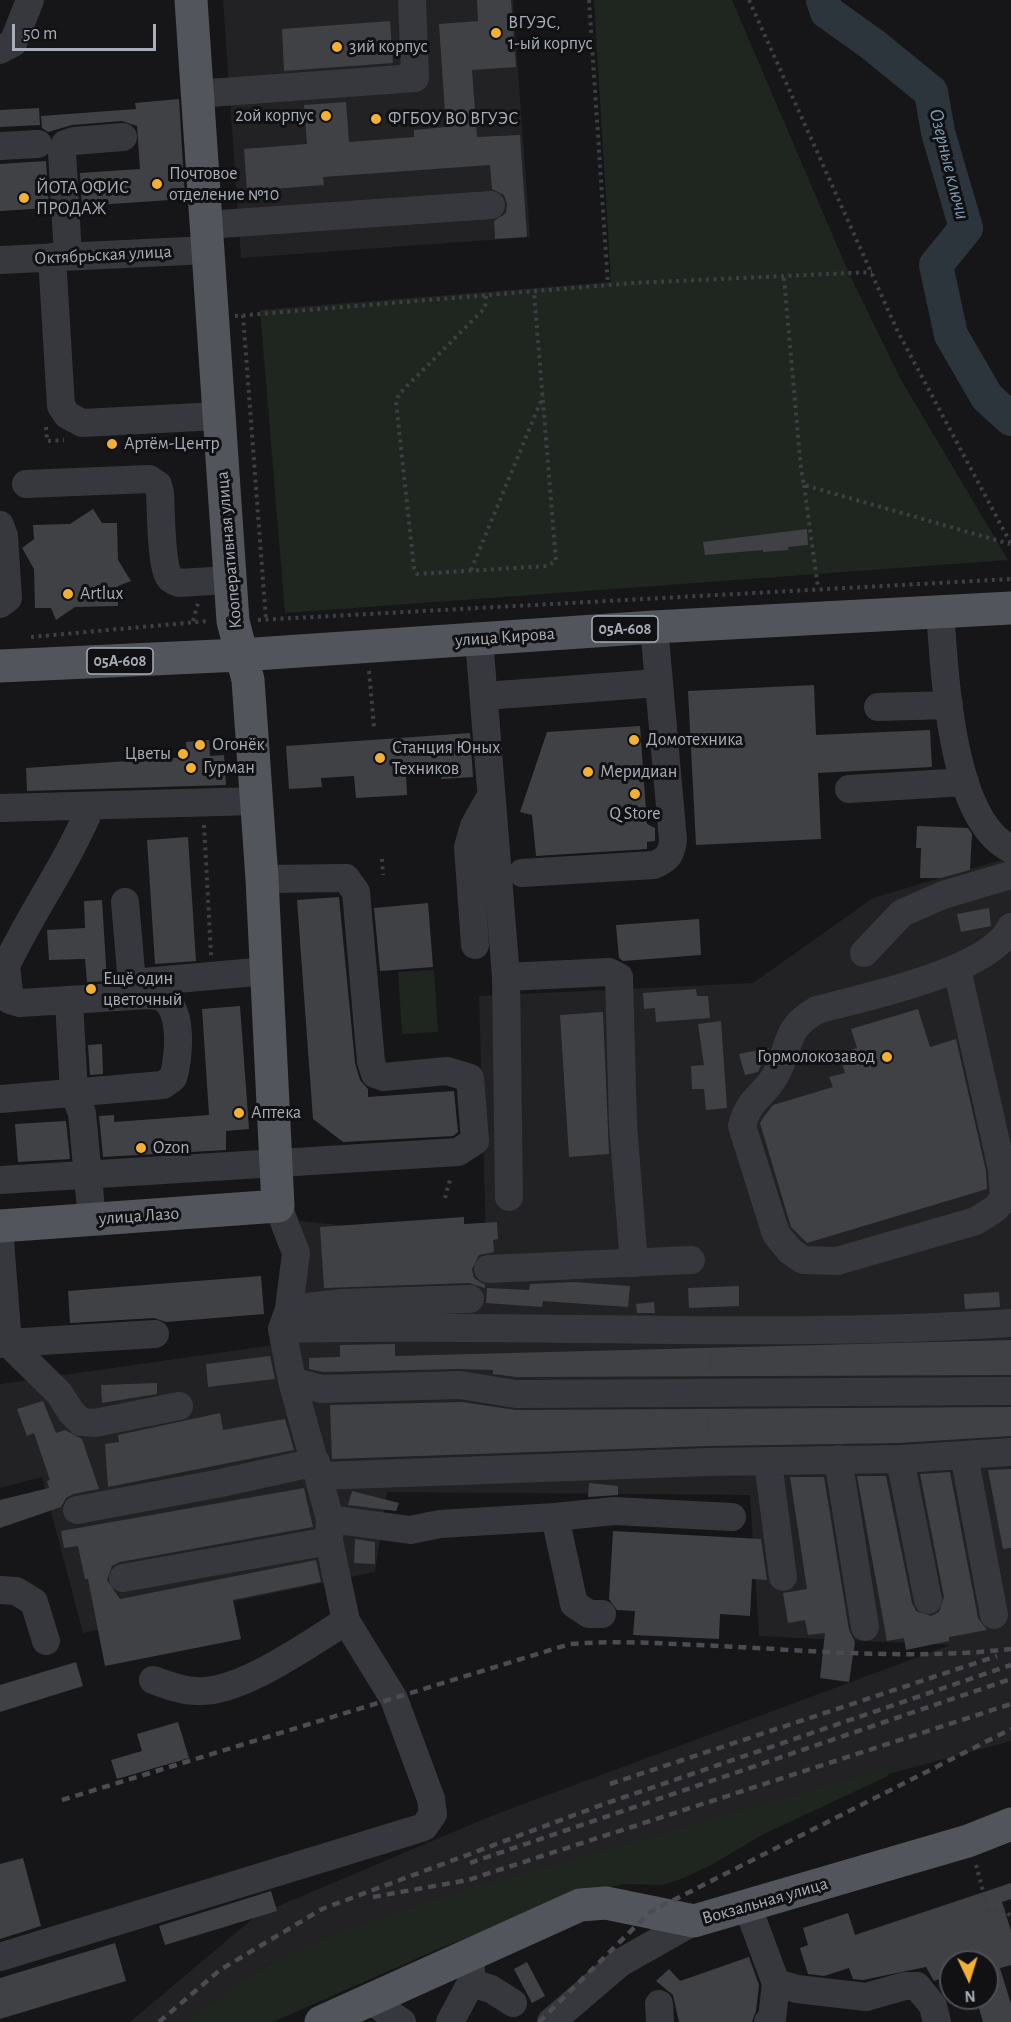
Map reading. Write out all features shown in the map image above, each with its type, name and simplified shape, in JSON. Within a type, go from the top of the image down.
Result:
[{"type":"main road","name":"Кооперативная улица","points":[[191,0],[206,238],[227,317],[218,416],[232,621],[248,680],[262,879],[278,1206]]},
{"type":"main road","name":"улица Кирова","points":[[0,666],[240,655],[654,627],[1011,608]]},
{"type":"main road","name":"улица Лазо","points":[[0,1226],[278,1206]]},
{"type":"main road","name":"Вокзальная улица","points":[[321,2022],[371,2001],[471,1969],[580,1905],[606,1903],[694,1921],[968,1841],[1011,1824]]},
{"type":"street","points":[[0,50],[13,43],[30,0]]},
{"type":"street","points":[[196,94],[415,78],[412,0]]},
{"type":"street","points":[[123,137],[65,144],[62,152],[60,257],[62,406],[67,415],[82,423],[218,416]]},
{"type":"street","points":[[0,146],[38,144]]},
{"type":"street","name":"Октябрьская улица","points":[[0,260],[60,257],[491,205]]},
{"type":"street","points":[[26,484],[149,479],[158,485],[160,493],[165,562],[167,574],[171,580],[179,583],[229,580]]},
{"type":"street","points":[[0,525],[8,598],[0,604]]},
{"type":"street","points":[[940,612],[952,738],[965,782],[992,836],[1011,849]]},
{"type":"street","points":[[522,873],[654,865],[669,857],[673,840],[654,627]]},
{"type":"street","points":[[479,639],[506,976],[509,1197]]},
{"type":"street","points":[[485,696],[658,683]]},
{"type":"street","points":[[878,707],[949,705]]},
{"type":"street","points":[[849,789],[965,782]]},
{"type":"street","points":[[475,945],[468,847],[474,826],[491,796]]},
{"type":"street","points":[[0,808],[256,801]]},
{"type":"street","points":[[91,806],[80,834],[3,964],[10,1000],[20,1004],[69,1001],[212,974],[267,971]]},
{"type":"street","points":[[864,953],[902,913],[943,895],[1011,875]]},
{"type":"street","points":[[0,1180],[458,1152],[475,1141],[470,1078],[447,1071],[383,1077],[375,1074],[371,1062],[357,892],[353,885],[346,878],[262,879]]},
{"type":"street","points":[[125,902],[133,990]]},
{"type":"street","points":[[957,969],[1002,1168],[1004,1198],[996,1208],[976,1221],[837,1261],[802,1260],[790,1251],[776,1234],[742,1126],[746,1109],[773,1078],[792,1031],[801,1019],[817,1010],[957,969],[994,946],[1011,927]]},
{"type":"street","points":[[506,976],[609,972],[620,977],[623,1125],[634,1263]]},
{"type":"street","points":[[0,1099],[163,1085],[174,1078],[178,1063],[177,1017],[169,1002],[158,996],[133,990]]},
{"type":"street","points":[[69,1001],[74,1093],[82,1113],[92,1220]]},
{"type":"street","points":[[0,1957],[424,1827],[433,1814],[431,1799],[394,1699],[346,1621],[318,1469],[292,1381],[286,1319],[296,1253],[278,1206]]},
{"type":"street","points":[[0,1241],[4,1344],[59,1393],[71,1412],[81,1422],[95,1423],[180,1406]]},
{"type":"street","points":[[488,1269],[691,1260]]},
{"type":"street","points":[[286,1319],[342,1303],[470,1299]]},
{"type":"street","points":[[286,1319],[354,1326],[710,1331],[876,1330],[1011,1323]]},
{"type":"street","points":[[4,1344],[155,1334]]},
{"type":"street","points":[[292,1381],[321,1389],[460,1385],[516,1394],[1011,1390]]},
{"type":"street","points":[[76,1509],[221,1483],[318,1469],[900,1459],[1011,1452]]},
{"type":"street","points":[[964,1455],[994,1615]]},
{"type":"street","points":[[838,1459],[865,1627]]},
{"type":"street","points":[[900,1459],[928,1600]]},
{"type":"street","points":[[768,1462],[783,1577]]},
{"type":"street","points":[[123,1578],[329,1530],[410,1530],[440,1524],[614,1511],[732,1518]]},
{"type":"street","points":[[555,1517],[574,1604],[589,1614],[602,1614]]},
{"type":"street","points":[[0,1590],[16,1591],[34,1602],[46,1641]]},
{"type":"street","points":[[153,1680],[198,1692],[224,1688],[276,1664],[346,1621]]},
{"type":"street","points":[[747,1905],[776,1983],[771,2021]]},
{"type":"street","points":[[551,2022],[620,1963],[694,1921]]},
{"type":"street","points":[[450,2022],[471,1969],[491,1989],[513,2003]]},
{"type":"street","points":[[776,1983],[797,1989],[866,1997],[904,1986],[917,1986],[933,2006],[938,2022]]},
{"type":"street","points":[[371,2001],[402,2022]]},
{"type":"path","points":[[589,0],[608,285]]},
{"type":"path","points":[[749,0],[897,330],[1011,544]]},
{"type":"path","points":[[266,620],[227,317],[608,285],[872,272]]},
{"type":"path","points":[[784,278],[801,469],[818,588]]},
{"type":"path","points":[[486,296],[485,308],[399,394],[396,402],[414,568],[417,574],[548,566],[556,561],[534,292]]},
{"type":"path","points":[[471,570],[543,395]]},
{"type":"path","points":[[804,484],[1011,544]]},
{"type":"path","points":[[23,637],[193,621],[266,620],[1011,579]]},
{"type":"path","points":[[369,672],[374,727]]},
{"type":"path","points":[[202,803],[212,974]]},
{"type":"path","points":[[382,859],[383,875]]},
{"type":"path","points":[[968,1841],[988,1909],[991,1911],[1005,1910],[1011,1917]]},
{"type":"shaded area","name":"ФГБОУ ВО ВГУЭС","points":[[223,0],[513,0],[530,237],[241,258]]},
{"type":"shaded area","points":[[594,0],[732,0],[847,269],[900,378],[1008,560],[285,613],[260,310],[611,282]]},
{"type":"shaded area","points":[[1011,857],[1011,1741],[573,1859],[267,1965],[191,2022],[130,2022],[257,1915],[491,1816],[950,1645],[759,1636],[750,1495],[387,1492],[375,1572],[83,1633],[42,1477],[0,1488],[0,1384],[302,1341],[300,1221],[486,1240],[479,996],[753,983],[873,898]]},
{"type":"shaded area","points":[[434,970],[438,1032],[402,1034],[398,972]]},
{"type":"shaded area","points":[[886,1768],[889,1771],[888,1776],[762,1835],[684,1878],[662,1885],[623,1884],[592,1891],[443,1947],[273,2022],[188,2022],[243,1980],[265,1967],[311,1944],[358,1925],[430,1900]]},
{"type":"building","name":"2ой корпус","points":[[477,0],[511,0],[516,67],[472,70],[477,137],[520,135],[527,237],[495,239],[494,221],[506,213],[507,204],[504,195],[492,189],[490,165],[323,177],[324,185],[247,191],[244,149],[307,144],[304,105],[346,102],[349,142],[414,137],[414,130],[446,127],[439,24],[478,21]]},
{"type":"building","name":"3ий корпус","points":[[390,21],[393,63],[284,71],[282,29]]},
{"type":"building","points":[[179,99],[185,199],[82,206],[80,173],[140,169],[137,126],[122,121],[72,125],[48,132],[42,128],[41,116],[136,109],[135,103]]},
{"type":"building","points":[[39,108],[40,125],[0,127],[0,110]]},
{"type":"building","points":[[46,161],[49,208],[0,211],[0,164]]},
{"type":"building","points":[[93,509],[102,523],[117,523],[118,560],[131,581],[118,586],[118,606],[75,607],[56,620],[51,608],[35,608],[34,569],[22,548],[34,539],[33,525],[70,524]]},
{"type":"building","points":[[807,529],[808,545],[788,547],[789,550],[705,555],[703,542]]},
{"type":"building","points":[[814,685],[816,735],[930,730],[932,767],[818,773],[821,839],[696,845],[688,691]]},
{"type":"building","name":"Меридиан","points":[[640,726],[647,824],[655,828],[655,841],[647,842],[647,849],[536,856],[532,815],[520,812],[547,732]]},
{"type":"building","name":"Станция Юных Техников","points":[[470,733],[473,777],[441,779],[441,770],[406,773],[407,795],[356,798],[354,776],[321,778],[322,787],[289,789],[286,746]]},
{"type":"building","points":[[209,740],[210,756],[224,755],[226,785],[27,791],[26,768],[187,757],[186,742]]},
{"type":"building","points":[[917,826],[968,828],[972,834],[970,870],[941,878],[920,878],[921,848],[916,848]]},
{"type":"building","points":[[188,837],[196,961],[155,964],[147,840]]},
{"type":"building","points":[[339,897],[355,1063],[360,1080],[368,1089],[368,1097],[454,1091],[458,1132],[453,1136],[343,1142],[313,1119],[297,900]]},
{"type":"building","points":[[102,900],[107,981],[111,981],[87,982],[85,959],[49,960],[47,930],[85,928],[84,901]]},
{"type":"building","points":[[428,903],[433,967],[380,971],[374,908]]},
{"type":"building","points":[[989,908],[991,926],[961,932],[957,914]]},
{"type":"building","points":[[699,919],[701,955],[623,961],[619,958],[616,925]]},
{"type":"building","points":[[696,989],[697,996],[708,996],[710,1018],[656,1022],[655,1008],[644,1009],[643,993]]},
{"type":"building","points":[[240,1006],[249,1129],[226,1131],[226,1150],[103,1157],[99,1116],[114,1115],[114,1122],[209,1115],[202,1009]]},
{"type":"building","points":[[918,1009],[930,1047],[956,1039],[986,1171],[987,1189],[807,1243],[791,1227],[760,1123],[773,1105],[833,1087],[829,1077],[845,1073],[839,1053],[857,1048],[851,1029]]},
{"type":"building","points":[[603,1012],[609,1154],[569,1157],[560,1015]]},
{"type":"building","points":[[721,1021],[727,1108],[706,1110],[704,1089],[692,1089],[691,1066],[704,1065],[698,1024]]},
{"type":"building","points":[[102,1044],[103,1074],[90,1075],[88,1045]]},
{"type":"building","points":[[769,1048],[758,1072],[745,1075],[739,1054]]},
{"type":"building","points":[[66,1121],[70,1159],[18,1162],[15,1124]]},
{"type":"building","points":[[464,1217],[464,1224],[497,1222],[498,1239],[493,1240],[494,1252],[479,1255],[472,1269],[474,1278],[485,1285],[485,1288],[469,1283],[324,1288],[320,1227]]},
{"type":"building","points":[[261,1276],[264,1314],[166,1322],[154,1318],[70,1323],[68,1291]]},
{"type":"building","points":[[574,1282],[630,1286],[628,1307],[543,1301],[542,1307],[486,1303],[487,1288],[529,1290],[530,1284]]},
{"type":"building","points":[[739,1286],[739,1306],[689,1308],[688,1288]]},
{"type":"building","points":[[999,1292],[1000,1307],[965,1309],[964,1294]]},
{"type":"building","points":[[654,1302],[655,1313],[637,1313],[636,1304]]},
{"type":"building","points":[[1011,1340],[1011,1375],[517,1377],[493,1374],[493,1370],[323,1372],[309,1369],[309,1358],[340,1357],[340,1345],[395,1344],[395,1356]]},
{"type":"building","points":[[270,1356],[275,1379],[208,1387],[206,1364]]},
{"type":"building","points":[[157,1383],[157,1394],[102,1403],[101,1385]]},
{"type":"building","points":[[43,1401],[56,1433],[65,1430],[82,1439],[99,1489],[73,1494],[66,1498],[61,1507],[0,1528],[0,1500],[49,1488],[47,1481],[50,1480],[34,1433],[27,1436],[17,1409]]},
{"type":"building","points":[[462,1402],[516,1410],[1011,1407],[1011,1436],[899,1443],[708,1446],[332,1459],[330,1405]]},
{"type":"building","points":[[220,1413],[223,1430],[285,1419],[294,1450],[108,1487],[105,1444],[119,1442],[118,1435]]},
{"type":"building","points":[[1011,1469],[1011,1548],[1003,1549],[988,1470]]},
{"type":"building","points":[[950,1472],[978,1618],[987,1630],[949,1637],[949,1641],[906,1650],[904,1638],[887,1641],[857,1476],[886,1476],[912,1603],[916,1611],[931,1616],[939,1612],[944,1597],[920,1474]]},
{"type":"building","points":[[790,1477],[824,1477],[849,1630],[855,1642],[849,1682],[820,1678],[825,1633],[808,1635],[805,1620],[788,1623],[783,1593],[807,1589]]},
{"type":"building","points":[[589,1483],[618,1486],[618,1495],[588,1497]]},
{"type":"building","points":[[304,1488],[313,1527],[120,1562],[112,1566],[107,1580],[120,1599],[316,1560],[321,1582],[233,1600],[241,1639],[105,1666],[88,1579],[85,1579],[78,1546],[64,1548],[61,1531]]},
{"type":"building","points":[[352,1491],[399,1503],[396,1511],[348,1505]]},
{"type":"building","points":[[613,1531],[761,1539],[767,1580],[752,1579],[750,1616],[720,1614],[719,1639],[633,1635],[635,1611],[617,1610],[609,1599]]},
{"type":"building","points":[[355,1539],[375,1542],[375,1564],[354,1563]]},
{"type":"building","points":[[76,1662],[83,1686],[0,1712],[0,1685]]},
{"type":"building","points":[[178,1722],[189,1758],[117,1779],[111,1760],[142,1751],[137,1734]]},
{"type":"building","points":[[23,1858],[41,1926],[0,1939],[0,1864]]},
{"type":"building","points":[[1011,1883],[1011,1899],[1002,1902],[1011,1931],[1011,1965],[1000,1968],[1011,2004],[1011,2022],[983,2022],[980,2010],[999,2010],[999,1950],[939,1950],[939,1979],[934,1981],[926,1967],[863,1980],[853,1979],[849,1968],[824,1976],[808,1974],[800,1948],[808,1945],[803,1928],[848,1913],[855,1935]]},
{"type":"building","points":[[271,1891],[277,1911],[165,1945],[159,1926]]},
{"type":"building","points":[[115,1943],[126,1981],[0,2019],[0,1978]]},
{"type":"building","points":[[749,1957],[759,1985],[756,2011],[752,2022],[679,2022],[673,1995],[656,1981],[669,1969],[680,1981]]},
{"type":"building","points":[[527,1962],[545,1996],[532,2003],[514,1969]]},
{"type":"waterway","name":"Озерные ключи","points":[[823,0],[827,12],[872,44],[931,92],[938,132],[966,228],[936,265],[951,335],[987,397],[1011,419]]},
{"type":"railway","points":[[62,1800],[570,1644],[645,1643],[902,1654],[1011,1649]]},
{"type":"railway","points":[[610,1784],[997,1656]]},
{"type":"railway","points":[[159,2022],[220,1970],[322,1909],[604,1804],[1011,1665]]},
{"type":"railway","points":[[470,1863],[1011,1679]]},
{"type":"railway","points":[[373,1897],[468,1880],[1011,1704]]},
{"type":"railway","points":[[539,2022],[650,1912],[1011,1729]]},
{"type":"place","name":"ВГУЭС, 1-ый корпус","points":[[496,33]]},
{"type":"place","name":"3ий корпус","points":[[337,47]]},
{"type":"place","name":"2ой корпус","points":[[326,116]]},
{"type":"place","name":"ФГБОУ ВО ВГУЭС","points":[[376,119]]},
{"type":"place","name":"Почтовое отделение №10","points":[[157,184]]},
{"type":"place","name":"ЙОТА ОФИС ПРОДАЖ","points":[[24,198]]},
{"type":"place","name":"Артём-Центр","points":[[112,444]]},
{"type":"place","name":"Artlux","points":[[68,594]]},
{"type":"place","name":"Домотехника","points":[[634,740]]},
{"type":"place","name":"Огонёк","points":[[200,745]]},
{"type":"place","name":"Цветы","points":[[183,754]]},
{"type":"place","name":"Станция Юных Техников","points":[[380,758]]},
{"type":"place","name":"Гурман","points":[[191,768]]},
{"type":"place","name":"Меридиан","points":[[588,772]]},
{"type":"place","name":"Q Store","points":[[635,794]]},
{"type":"place","name":"Ещё один цветочный","points":[[91,989]]},
{"type":"place","name":"Гормолокозавод","points":[[887,1057]]},
{"type":"place","name":"Аптека","points":[[239,1113]]},
{"type":"place","name":"Ozon","points":[[141,1148]]}]
